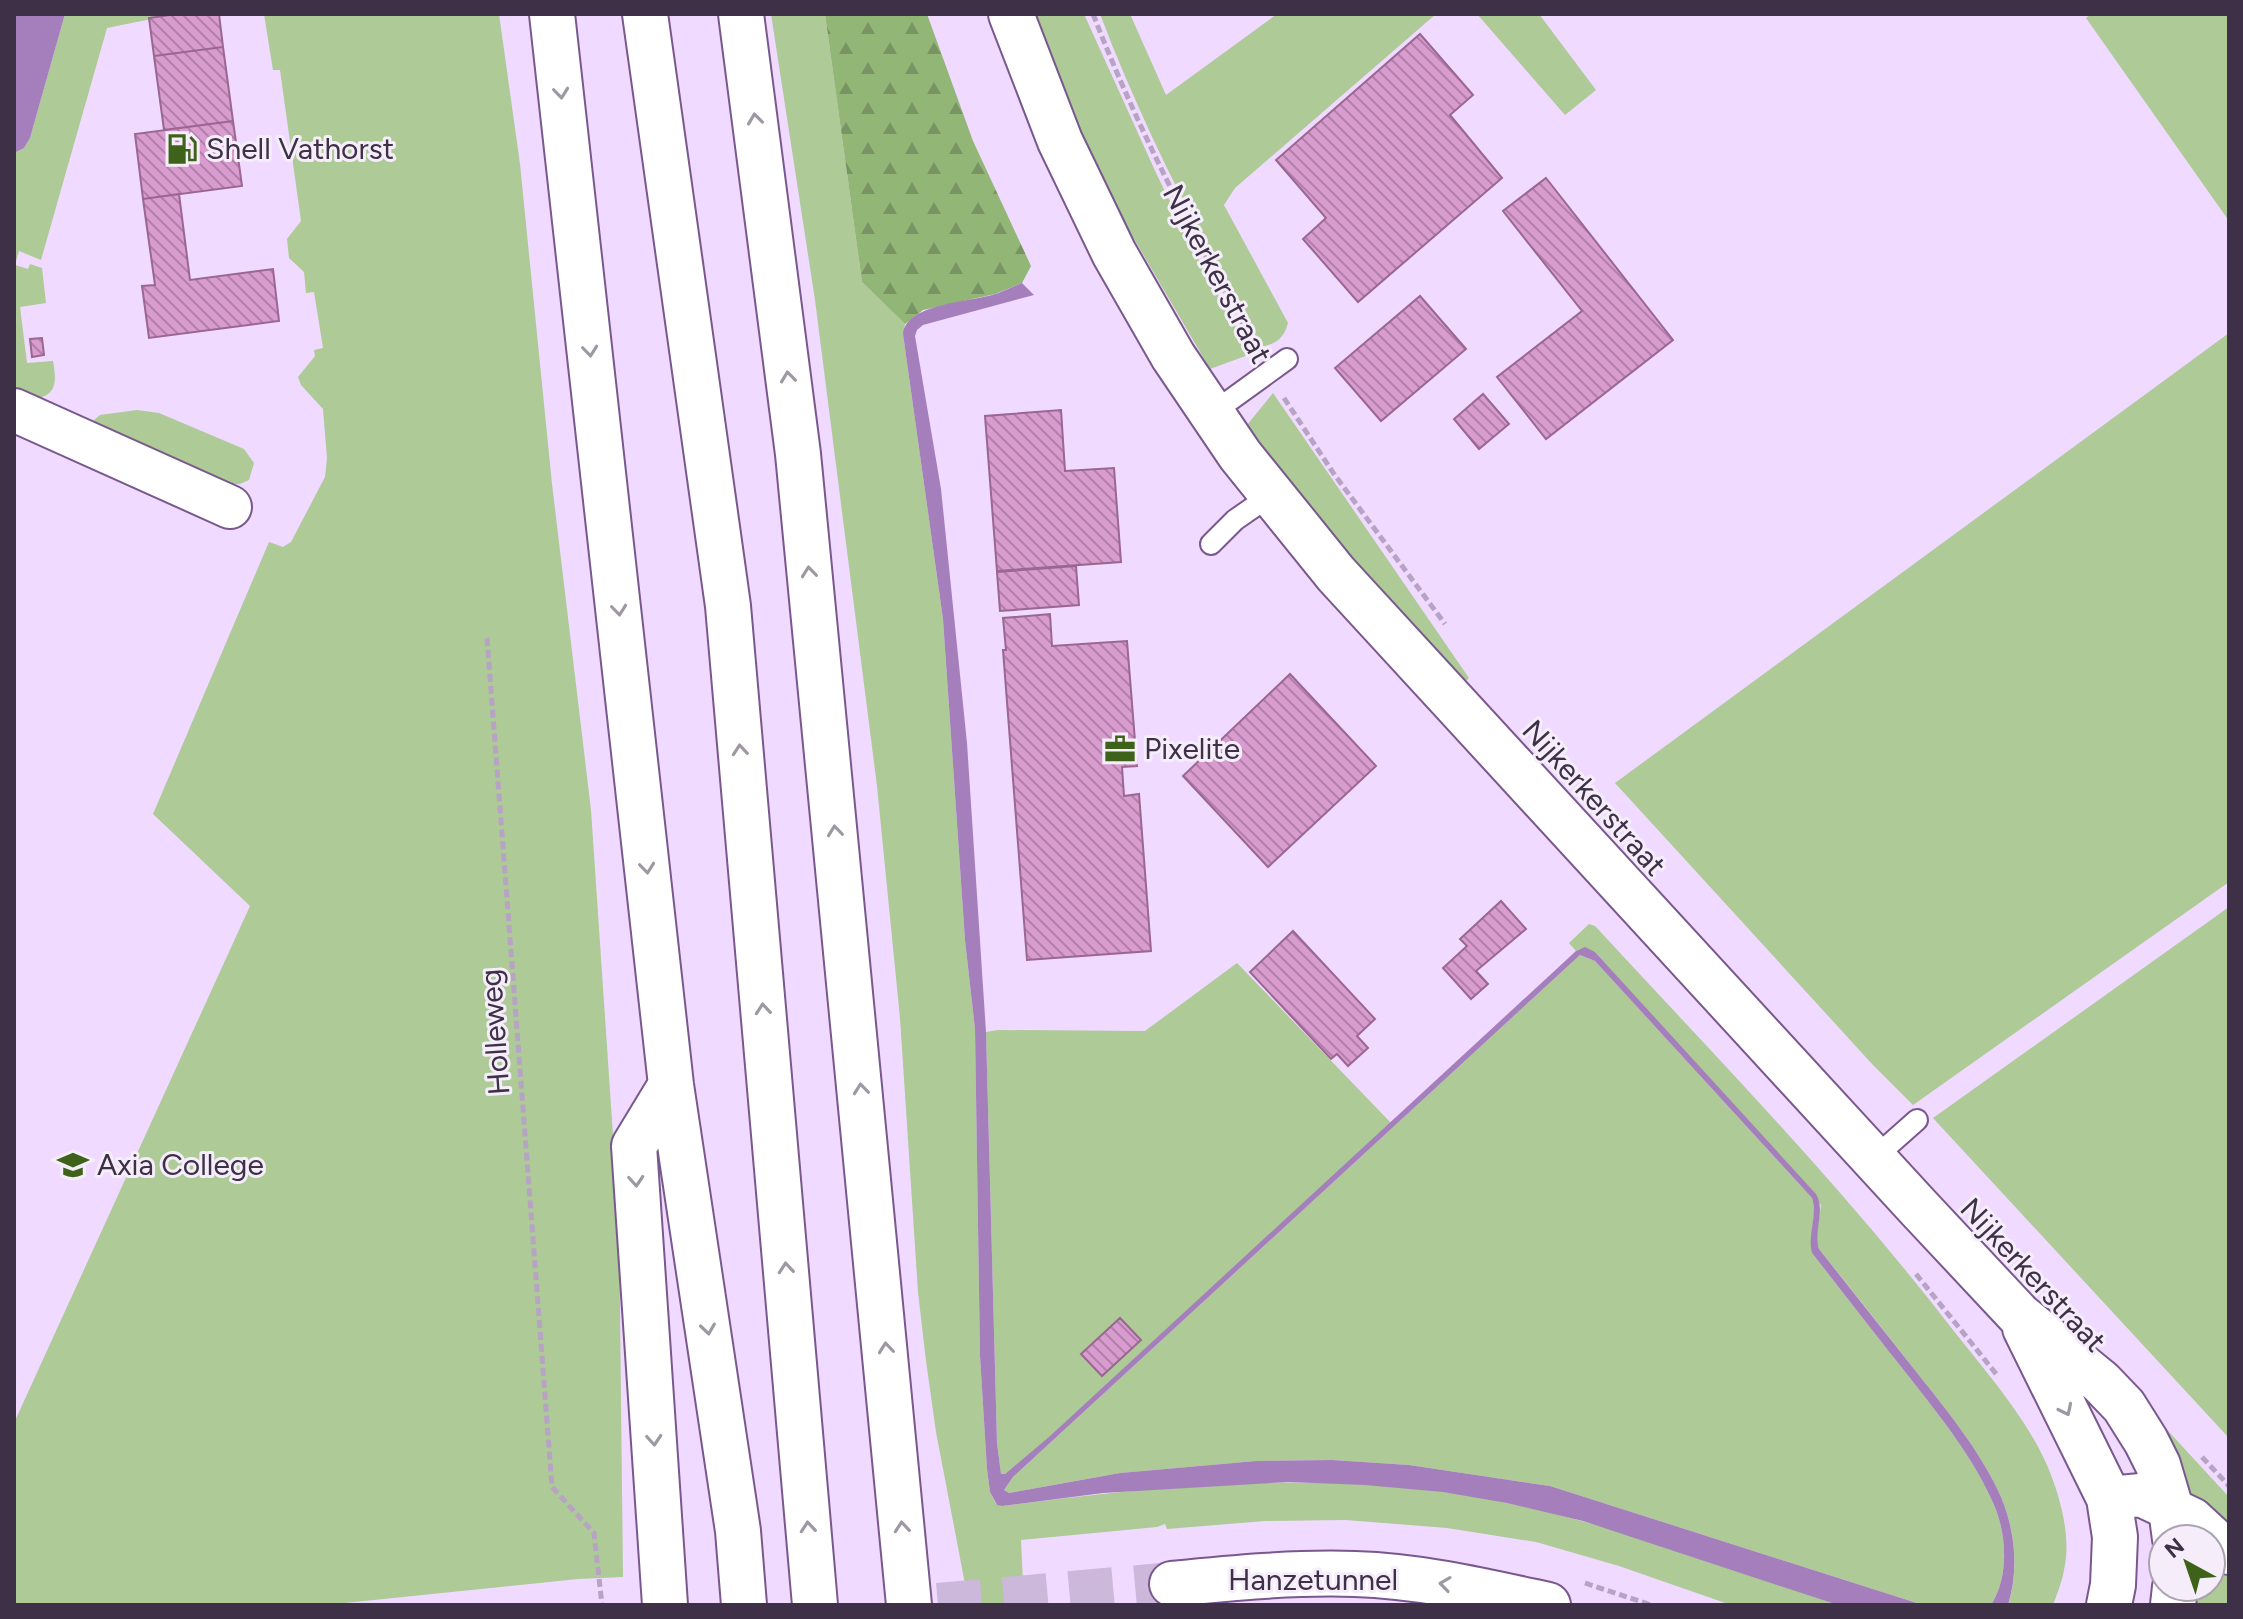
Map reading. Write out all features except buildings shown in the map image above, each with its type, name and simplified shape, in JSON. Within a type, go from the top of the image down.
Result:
[{"type":"main road","points":[[552,14],[671,1085],[738,1531],[744,1605]]},
{"type":"main road","points":[[645,14],[728,606],[815,1605]]},
{"type":"main road","points":[[741,14],[798,454],[909,1605]]},
{"type":"main road","name":"Nijkerkerstraat","points":[[1011,14],[1060,141],[1114,253],[1173,356],[1271,495],[1336,574],[2019,1315],[2101,1382],[2124,1406],[2158,1465],[2173,1523]]},
{"type":"main road","points":[[665,1605],[634,1146],[671,1085]]},
{"type":"main road","name":"Nijkerkerstraat","points":[[2019,1315],[2109,1498],[2115,1537],[2109,1605]]},
{"type":"main road","name":"Hanzetunnel","points":[[1172,1584],[1257,1576],[1355,1574],[1452,1584],[1548,1605]]},
{"type":"street","points":[[14,410],[230,507]]},
{"type":"street","points":[[2109,1498],[2141,1495],[2172,1523]]},
{"type":"street","points":[[2177,1523],[2192,1519],[2196,1523]]},
{"type":"lane","points":[[1211,414],[1287,359]]},
{"type":"lane","points":[[1211,544],[1235,520],[1271,495]]},
{"type":"lane","points":[[1873,1159],[1917,1120]]},
{"type":"path","name":"Nijkerkerstraat","points":[[1093,14],[1161,169],[1269,372],[1334,474],[1452,632]]},
{"type":"path","name":"Holleweg","points":[[487,638],[552,1487],[594,1533],[602,1605]]},
{"type":"path","points":[[2197,1452],[2229,1486]]},
{"type":"green space","points":[[65,14],[176,14],[107,28],[41,260],[19,251],[15,265],[28,269],[30,264],[42,268],[46,303],[20,307],[27,363],[53,361],[54,385],[49,393],[37,398],[14,390],[14,153],[24,148],[30,138]]},
{"type":"green space","points":[[264,14],[499,14],[520,164],[552,484],[591,810],[619,1224],[623,1577],[325,1605],[14,1605],[14,1423],[250,906],[153,814],[269,542],[283,547],[291,542],[325,477],[327,458],[323,409],[301,385],[298,377],[315,356],[314,350],[323,348],[314,292],[306,293],[304,272],[289,258],[287,239],[301,221],[280,70],[273,70]]},
{"type":"green space","points":[[771,14],[825,14],[862,282],[905,324],[903,334],[943,619],[965,940],[975,1029],[980,1356],[987,1469],[990,1492],[996,1504],[1002,1506],[1128,1491],[1255,1483],[1319,1483],[1445,1492],[1508,1503],[1592,1524],[1838,1605],[1731,1605],[1619,1566],[1536,1542],[1447,1528],[1346,1520],[1265,1521],[1167,1529],[1165,1524],[1021,1540],[1024,1605],[969,1605],[936,1432],[926,1361],[918,1292],[900,1018],[877,786],[815,300]]},
{"type":"green space","points":[[825,14],[927,14],[973,141],[1031,266],[1022,283],[995,294],[923,310],[905,324],[862,282]]},
{"type":"green space","points":[[1035,14],[1084,14],[1157,175],[1251,354],[1210,369],[1116,208],[1085,143]]},
{"type":"green space","points":[[1100,14],[1130,14],[1166,95],[1277,14],[1436,14],[1235,188],[1224,205],[1288,323],[1276,342],[1262,347],[1217,266],[1155,142]]},
{"type":"green space","points":[[1477,14],[1539,14],[1596,90],[1565,115]]},
{"type":"green space","points":[[2091,14],[2229,14],[2229,221],[2086,18]]},
{"type":"green space","points":[[2229,333],[2229,882],[1913,1105],[1615,783]]},
{"type":"green space","points":[[1273,393],[1469,678],[1462,685],[1307,504],[1247,425]]},
{"type":"green space","points":[[137,410],[159,413],[244,449],[254,463],[249,480],[231,484],[96,426],[94,420],[100,415]]},
{"type":"green space","points":[[2229,907],[2229,1438],[1933,1118]]},
{"type":"green space","points":[[1589,924],[1595,926],[1824,1174],[1911,1277],[2021,1418],[2051,1475],[2064,1522],[2066,1558],[2053,1605],[2008,1605],[2014,1578],[2012,1536],[2006,1509],[1984,1464],[1941,1403],[1819,1249],[1816,1239],[1821,1205],[1595,952],[1576,951],[1569,943]]},
{"type":"green space","points":[[1580,955],[1595,961],[1812,1198],[1812,1253],[1945,1423],[1977,1471],[1994,1505],[2002,1529],[2004,1556],[2001,1582],[1991,1605],[1923,1605],[1550,1486],[1409,1465],[1332,1460],[1256,1461],[1120,1473],[1009,1493],[1004,1490],[1013,1477]]},
{"type":"green space","points":[[1237,963],[1391,1123],[1049,1438],[1001,1474],[997,1443],[986,1032],[1145,1031]]},
{"type":"green space","points":[[2134,1394],[2229,1497],[2229,1537],[2227,1523],[2216,1523],[2180,1484]]},
{"type":"green space","points":[[2227,1569],[2229,1571],[2229,1605],[2188,1605],[2227,1603]]},
{"type":"shaded area","points":[[15,14],[65,14],[30,138],[24,148],[14,153]]},
{"type":"shaded area","points":[[1022,283],[1034,295],[923,325],[915,336],[941,489],[967,743],[986,1032],[997,1443],[1001,1474],[1005,1474],[1049,1437],[1576,951],[1585,947],[1595,952],[1816,1194],[1820,1207],[1819,1249],[1952,1418],[1984,1464],[2001,1497],[2010,1523],[2014,1550],[2014,1578],[2008,1605],[1991,1605],[2001,1582],[2004,1542],[1986,1488],[1945,1423],[1812,1253],[1812,1198],[1595,961],[1580,955],[1013,1477],[1004,1490],[1009,1493],[1120,1473],[1256,1461],[1332,1460],[1409,1465],[1550,1486],[1923,1605],[1838,1605],[1583,1521],[1443,1492],[1289,1482],[1103,1493],[997,1505],[990,1492],[987,1469],[980,1356],[975,1029],[965,940],[943,619],[903,334],[907,324],[926,310],[992,295]]},
{"type":"tunnel","points":[[938,1605],[1172,1584]]},
{"type":"place","name":"Shell Vathorst","points":[[182,149]]},
{"type":"place","name":"Pixelite","points":[[1120,749]]},
{"type":"place","name":"Axia College","points":[[73,1165]]}]
